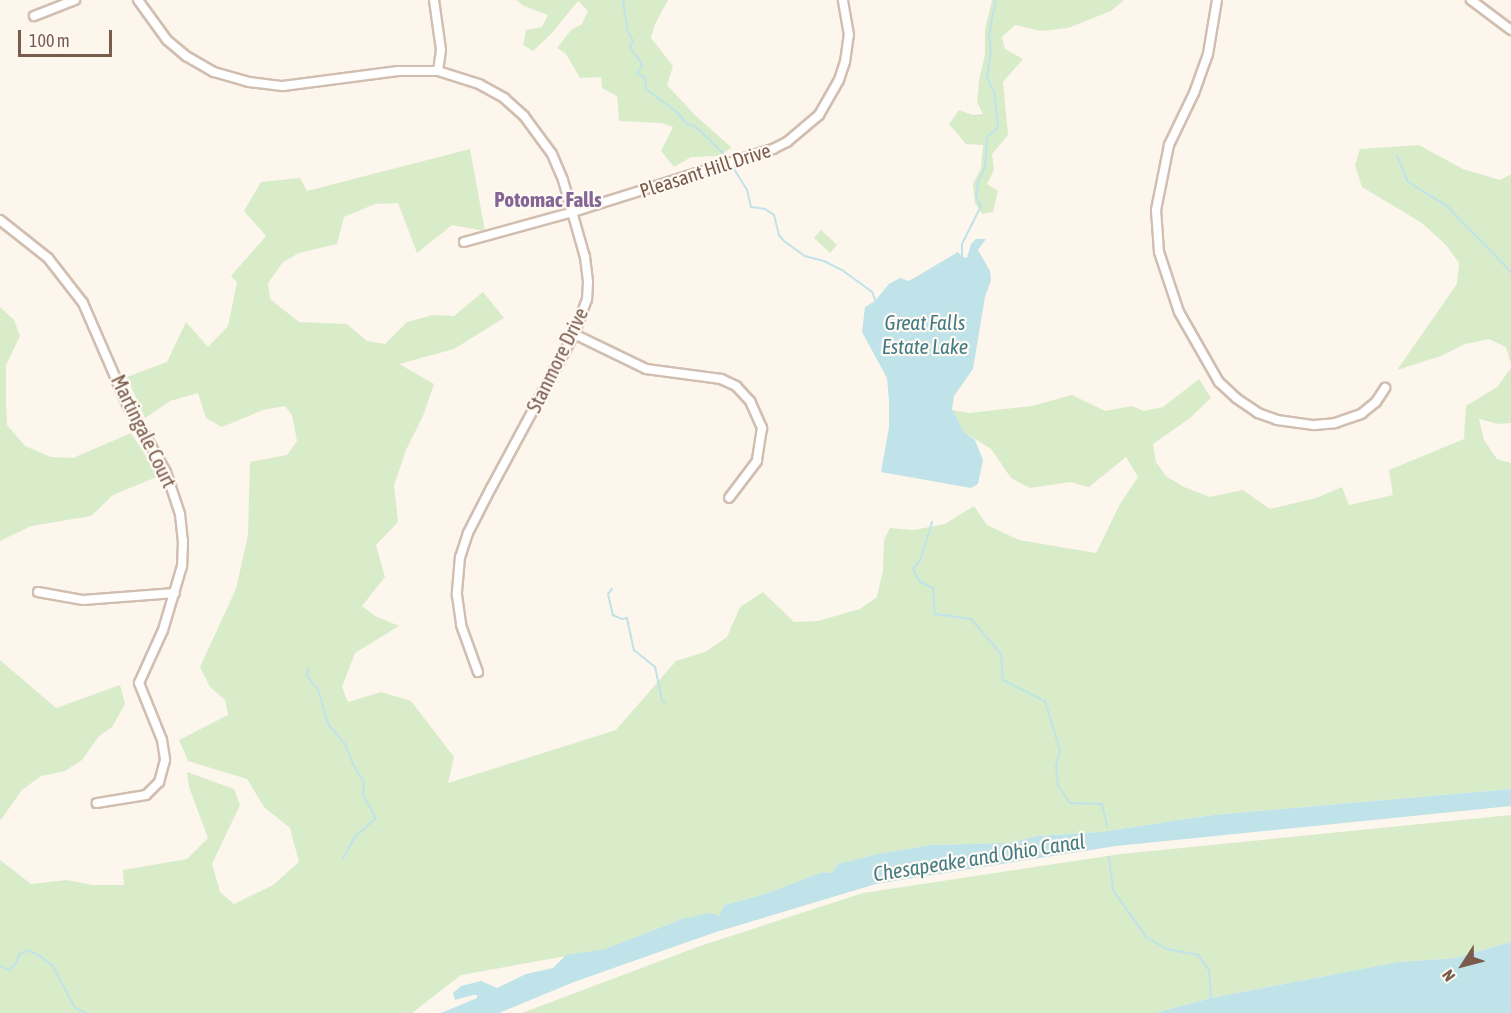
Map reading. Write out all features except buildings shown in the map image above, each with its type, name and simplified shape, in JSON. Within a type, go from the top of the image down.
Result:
[{"type":"street","points":[[34,16],[75,0]]},
{"type":"street","name":"Stanmore Drive","points":[[138,0],[167,40],[186,56],[214,72],[249,82],[284,86],[398,71],[438,71],[479,84],[504,98],[525,116],[552,154],[573,212],[585,257],[588,282],[584,311],[574,334],[477,515],[460,557],[457,595],[461,625],[478,672]]},
{"type":"street","points":[[434,0],[441,50],[438,71]]},
{"type":"street","name":"Pleasant Hill Drive","points":[[464,242],[573,212],[773,149],[805,129],[830,99],[845,62],[849,35],[843,0]]},
{"type":"street","points":[[1217,0],[1209,54],[1196,89],[1169,145],[1156,210],[1159,252],[1179,312],[1219,382],[1236,398],[1258,413],[1295,424],[1335,423],[1361,414],[1376,402],[1385,388]]},
{"type":"street","points":[[1471,0],[1511,30]]},
{"type":"street","name":"Martingale Court","points":[[0,220],[48,258],[83,303],[127,404],[166,472],[180,514],[183,541],[182,566],[163,630],[140,683],[162,740],[165,760],[159,782],[146,795],[97,803]]},
{"type":"street","points":[[574,334],[646,369],[721,379],[736,386],[750,400],[762,428],[757,461],[729,498]]},
{"type":"street","points":[[38,592],[83,600],[175,593]]},
{"type":"green space","points":[[516,0],[668,0],[655,24],[651,38],[673,66],[667,85],[695,115],[732,148],[717,156],[691,157],[674,167],[661,151],[673,127],[662,123],[619,121],[617,96],[602,88],[601,77],[580,78],[566,54],[557,48],[571,30],[582,24],[588,11],[578,1],[551,34],[533,51],[523,45],[526,30],[542,27],[548,15],[524,6]]},
{"type":"green space","points":[[992,0],[1124,0],[1111,11],[1068,28],[1042,31],[1015,25],[1002,37],[1005,49],[1023,59],[1003,82],[1008,135],[992,154],[994,170],[987,184],[998,191],[993,212],[982,214],[975,203],[973,184],[981,168],[983,145],[966,144],[949,124],[959,110],[973,115],[983,114],[977,102],[985,54],[985,30]]},
{"type":"green space","points":[[1419,145],[1463,169],[1500,180],[1511,174],[1511,365],[1506,347],[1489,339],[1465,344],[1441,356],[1397,370],[1457,284],[1459,263],[1446,245],[1422,223],[1362,187],[1355,165],[1360,149]]},
{"type":"green space","points":[[470,149],[485,231],[452,225],[417,253],[398,203],[375,204],[344,217],[337,244],[299,253],[283,262],[268,283],[270,299],[299,322],[347,324],[367,341],[385,344],[407,322],[433,315],[454,316],[483,292],[504,318],[454,349],[399,364],[434,384],[394,485],[398,522],[376,545],[385,577],[362,606],[375,616],[399,626],[355,653],[342,687],[348,702],[381,692],[411,701],[454,757],[448,783],[616,730],[676,661],[705,652],[727,637],[740,607],[763,592],[794,622],[818,621],[860,609],[877,597],[883,570],[884,540],[890,528],[914,530],[945,524],[974,506],[987,525],[1019,540],[1096,553],[1120,504],[1138,477],[1126,457],[1089,487],[1070,482],[1030,488],[1011,478],[991,449],[964,432],[952,410],[969,413],[1032,406],[1072,395],[1105,411],[1132,406],[1144,411],[1163,407],[1199,379],[1211,398],[1190,418],[1153,444],[1156,462],[1166,476],[1184,487],[1210,497],[1243,490],[1270,509],[1316,498],[1342,487],[1349,505],[1393,495],[1389,470],[1464,439],[1466,406],[1497,387],[1511,368],[1511,423],[1498,424],[1479,419],[1484,440],[1497,459],[1511,463],[1511,789],[1213,815],[1100,832],[1038,836],[1007,843],[931,845],[878,854],[838,864],[832,873],[823,872],[762,895],[724,905],[719,916],[682,919],[605,949],[461,975],[412,1013],[0,1013],[0,860],[31,884],[67,880],[92,885],[124,885],[123,870],[187,859],[208,838],[189,787],[187,772],[234,789],[240,805],[212,864],[220,892],[234,904],[273,885],[299,862],[290,828],[264,807],[247,779],[188,761],[179,740],[228,715],[225,700],[210,687],[200,667],[236,589],[248,535],[250,462],[287,455],[297,441],[292,415],[285,406],[263,410],[222,427],[206,418],[198,393],[170,401],[145,418],[127,377],[167,362],[186,322],[208,347],[228,326],[237,282],[231,276],[266,236],[244,211],[261,182],[300,178],[307,191]]},
{"type":"green space","points":[[821,230],[837,245],[830,253],[814,238]]},
{"type":"green space","points":[[0,307],[14,320],[20,336],[6,365],[7,425],[25,446],[51,457],[73,458],[131,433],[159,476],[113,495],[91,516],[31,526],[0,541]]},
{"type":"green space","points":[[0,660],[56,708],[120,685],[125,704],[112,727],[99,736],[82,760],[65,771],[41,776],[22,790],[0,821]]},
{"type":"green space","points":[[1511,815],[1511,942],[1455,958],[1398,962],[1211,998],[1155,1013],[522,1013],[700,946],[863,893],[1121,854]]},
{"type":"water","name":"Great Falls Estate Lake","points":[[976,239],[986,239],[978,250],[990,271],[991,280],[985,297],[973,369],[954,396],[952,409],[964,432],[975,440],[983,460],[978,484],[971,488],[881,472],[889,427],[887,378],[862,332],[865,307],[875,301],[889,284],[900,278],[909,281],[958,252],[962,257],[967,258],[971,244]]},
{"type":"water","name":"Chesapeake and Ohio Canal","points":[[1511,789],[1511,806],[1116,846],[876,884],[713,933],[574,982],[499,1013],[441,1013],[477,998],[477,995],[473,995],[455,1000],[453,993],[461,986],[481,981],[497,988],[526,974],[553,968],[566,955],[605,949],[682,919],[710,913],[719,916],[724,905],[762,895],[823,872],[832,873],[838,864],[878,854],[931,845],[1007,843],[1038,836],[1100,832],[1213,815]]},
{"type":"water","points":[[1511,942],[1511,1013],[1155,1013],[1211,998],[1398,962],[1455,958]]},
{"type":"waterway","points":[[623,0],[627,30],[633,41],[630,47],[642,66],[637,73],[645,78],[646,89],[678,113],[687,124],[695,126],[724,154]]},
{"type":"waterway","points":[[962,260],[962,244],[981,206],[976,197],[978,182],[985,167],[987,137],[998,128],[994,92],[987,78],[991,51],[989,35],[996,0]]},
{"type":"waterway","points":[[1397,156],[1408,182],[1447,206],[1511,272]]},
{"type":"waterway","points":[[734,169],[747,190],[751,207],[765,209],[774,215],[779,235],[784,241],[805,256],[824,261],[842,270],[872,292],[876,302]]},
{"type":"waterway","points":[[932,522],[921,559],[913,569],[920,582],[933,588],[935,614],[971,619],[1001,654],[1003,680],[1045,701],[1060,750],[1056,766],[1058,786],[1070,803],[1102,804],[1107,825]]},
{"type":"waterway","points":[[612,589],[608,594],[613,615],[622,619],[627,618],[634,650],[655,667],[662,700],[665,703]]},
{"type":"waterway","points":[[308,668],[307,676],[318,689],[328,724],[345,744],[364,782],[363,795],[376,818],[355,837],[343,859]]},
{"type":"waterway","points":[[1109,857],[1113,890],[1146,937],[1167,949],[1198,955],[1209,970],[1211,1000]]},
{"type":"waterway","points":[[0,966],[9,970],[16,963],[19,955],[27,950],[38,955],[53,966],[75,1008],[86,1013]]},
{"type":"district","name":"Potomac Falls","points":[[548,199]]}]
